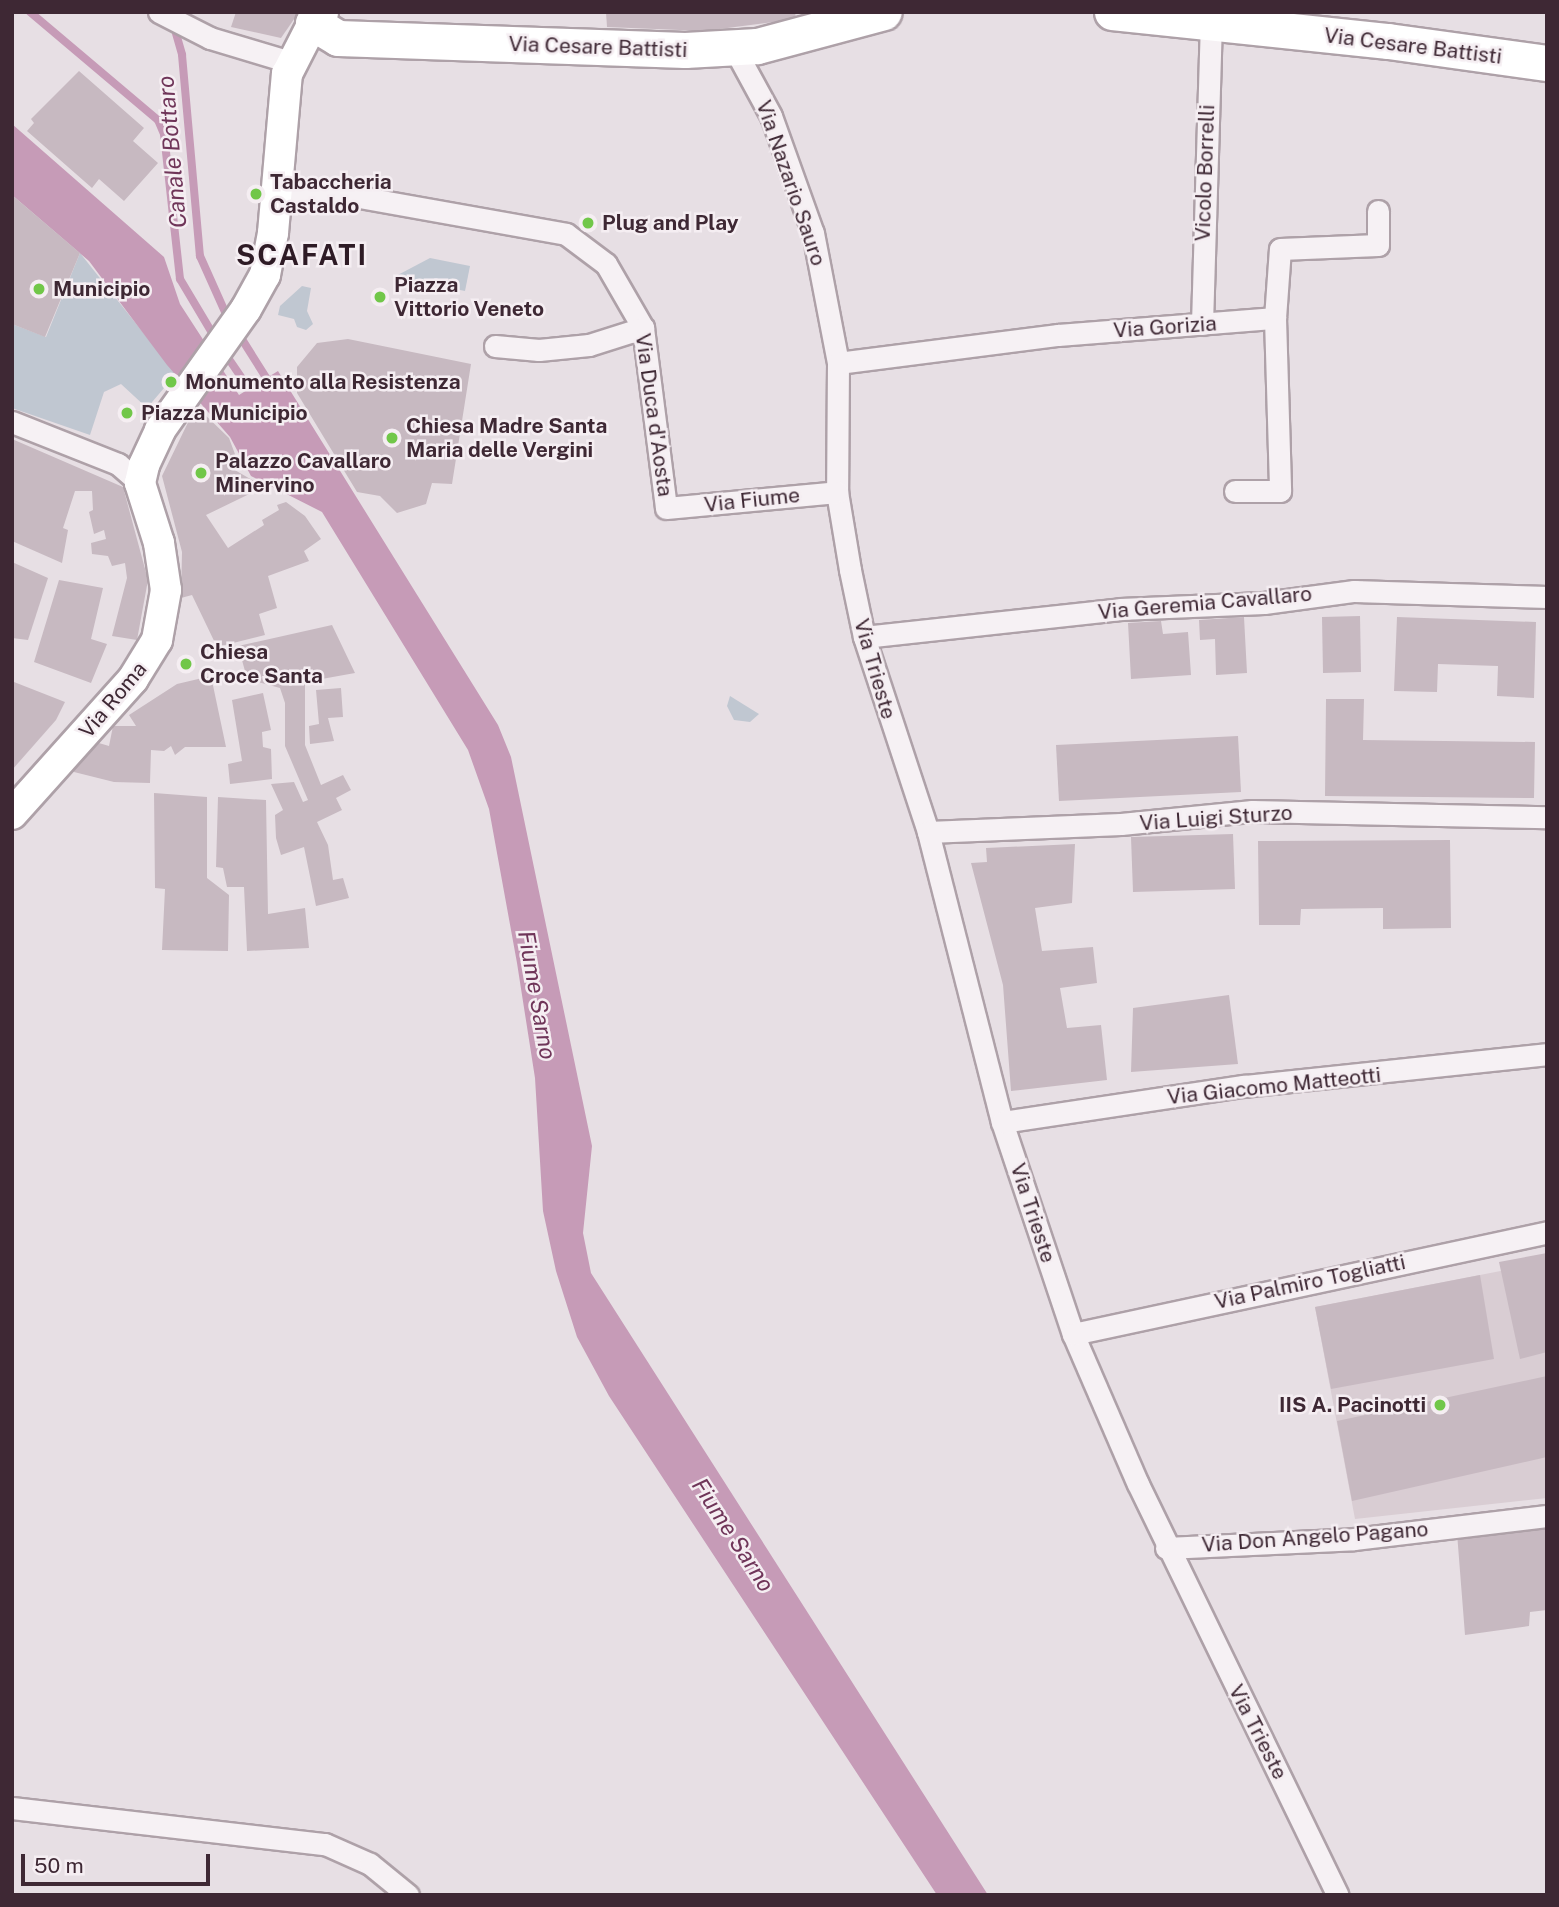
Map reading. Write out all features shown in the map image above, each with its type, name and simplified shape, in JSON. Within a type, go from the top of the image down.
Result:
[{"type":"main road","name":"Via Cesare Battisti","points":[[316,18],[338,38],[404,42],[734,48],[884,12]]},
{"type":"main road","name":"Via Cesare Battisti","points":[[1111,12],[1547,64]]},
{"type":"main road","points":[[140,483],[150,447],[242,314],[265,275],[275,209],[290,62],[316,18]]},
{"type":"main road","name":"Via Roma","points":[[12,814],[133,679],[157,640],[164,618],[163,565],[140,483]]},
{"type":"street","points":[[159,12],[200,33],[290,62]]},
{"type":"street","name":"Vicolo Borrelli","points":[[1202,324],[1211,22]]},
{"type":"street","name":"Via Nazario Sauro","points":[[734,48],[771,116],[813,233],[838,363],[837,492]]},
{"type":"street","name":"Via Duca d'Aosta","points":[[275,209],[293,194],[320,190],[566,234],[606,264],[643,328],[666,509]]},
{"type":"street","points":[[1235,491],[1280,491],[1275,318],[1280,249],[1378,245],[1378,211]]},
{"type":"street","name":"Via Gorizia","points":[[838,363],[1058,335],[1275,318]]},
{"type":"street","points":[[495,346],[539,350],[576,347],[643,328]]},
{"type":"street","points":[[12,422],[118,464],[140,483]]},
{"type":"street","name":"Via Fiume","points":[[666,509],[837,492]]},
{"type":"street","name":"Via Trieste","points":[[837,492],[864,637],[928,832],[1002,1122],[1073,1334],[1166,1548],[1338,1895]]},
{"type":"street","name":"Via Geremia Cavallaro","points":[[864,637],[1120,609],[1264,603],[1354,591],[1547,597]]},
{"type":"street","name":"Via Luigi Sturzo","points":[[928,832],[1121,824],[1252,811],[1547,817]]},
{"type":"street","name":"Via Giacomo Matteotti","points":[[1002,1122],[1244,1086],[1547,1054]]},
{"type":"street","name":"Via Palmiro Togliatti","points":[[1073,1334],[1547,1232]]},
{"type":"street","name":"Via Don Angelo Pagano","points":[[1166,1548],[1354,1539],[1547,1516]]},
{"type":"street","points":[[12,1808],[325,1844],[370,1864],[408,1895]]},
{"type":"shaded area","points":[[80,253],[176,374],[147,408],[121,384],[104,392],[90,435],[12,408],[12,324],[46,337]]},
{"type":"shaded area","points":[[430,258],[470,266],[465,291],[394,277]]},
{"type":"shaded area","points":[[302,286],[311,288],[307,311],[313,324],[306,330],[297,327],[294,319],[278,315],[280,306]]},
{"type":"shaded area","points":[[730,696],[759,714],[750,722],[734,720],[727,706]]},
{"type":"shaded area","name":"IIS A. Pacinotti","points":[[1547,1262],[1547,1498],[1355,1519],[1315,1307]]},
{"type":"water","name":"Fiume Sarno","points":[[12,124],[164,257],[180,304],[239,395],[278,371],[498,725],[511,757],[592,1146],[583,1233],[591,1273],[988,1895],[937,1895],[609,1396],[577,1337],[556,1271],[543,1211],[535,1078],[517,963],[489,809],[468,750],[322,512],[251,476],[230,437],[167,365],[89,261],[12,195]]},
{"type":"building","points":[[236,12],[299,12],[281,38],[231,27]]},
{"type":"building","points":[[606,12],[795,12],[796,19],[704,31],[607,27]]},
{"type":"building","points":[[79,71],[144,128],[133,141],[158,163],[124,201],[99,179],[92,188],[27,131],[34,123],[31,119]]},
{"type":"building","name":"Municipio","points":[[12,195],[80,253],[45,337],[12,324]]},
{"type":"building","name":"Chiesa Madre Santa Maria delle Vergini","points":[[348,339],[471,364],[452,484],[432,483],[426,504],[397,513],[380,496],[357,492],[297,393],[297,367],[317,343]]},
{"type":"building","points":[[196,406],[229,438],[239,465],[233,469],[264,487],[206,515],[228,548],[264,525],[262,520],[279,510],[277,505],[286,502],[305,516],[321,539],[304,551],[309,561],[268,576],[277,608],[259,614],[265,635],[217,647],[192,595],[181,598],[182,552],[162,476]]},
{"type":"building","points":[[12,439],[123,487],[148,580],[137,640],[112,636],[127,578],[125,563],[112,566],[108,556],[92,554],[91,543],[106,539],[104,530],[94,534],[89,512],[93,510],[92,491],[75,491],[63,528],[68,530],[62,563],[12,541]]},
{"type":"building","points":[[12,562],[48,578],[28,640],[12,638]]},
{"type":"building","points":[[59,580],[103,588],[91,639],[107,644],[91,683],[34,662]]},
{"type":"building","points":[[1360,616],[1361,672],[1323,673],[1322,617]]},
{"type":"building","points":[[1244,617],[1247,673],[1216,675],[1215,639],[1200,640],[1199,620]]},
{"type":"building","points":[[1397,617],[1536,622],[1534,698],[1497,696],[1498,666],[1438,664],[1437,692],[1394,691]]},
{"type":"building","points":[[1161,621],[1163,634],[1188,632],[1191,675],[1131,679],[1128,623]]},
{"type":"building","points":[[332,625],[355,673],[305,682],[305,745],[321,785],[343,775],[351,790],[336,798],[342,810],[317,822],[328,845],[333,880],[343,878],[349,898],[316,906],[304,847],[281,855],[276,838],[275,815],[283,810],[271,784],[294,782],[303,802],[308,800],[285,746],[285,703],[280,688],[258,682],[245,671],[238,646]]},
{"type":"building","points":[[211,676],[226,747],[185,747],[175,755],[171,746],[164,751],[151,750],[150,783],[114,782],[74,772],[79,751],[88,753],[92,741],[109,746],[113,726],[136,726],[129,715],[177,684]]},
{"type":"building","points":[[14,682],[65,702],[56,720],[12,770]]},
{"type":"building","points":[[341,688],[343,717],[328,718],[334,741],[310,744],[309,726],[319,724],[316,690]]},
{"type":"building","points":[[263,693],[271,730],[262,732],[263,747],[271,749],[272,779],[230,784],[228,764],[242,761],[232,700]]},
{"type":"building","points":[[1326,699],[1364,699],[1363,740],[1535,742],[1534,798],[1325,796]]},
{"type":"building","points":[[1238,736],[1241,792],[1059,801],[1056,745]]},
{"type":"building","points":[[154,793],[207,797],[207,878],[229,895],[228,951],[162,950],[165,889],[155,888]]},
{"type":"building","points":[[218,797],[266,800],[268,914],[305,908],[309,948],[247,951],[244,887],[227,887],[223,868],[216,867]]},
{"type":"building","points":[[1233,834],[1235,889],[1133,892],[1131,837]]},
{"type":"building","points":[[1450,840],[1451,928],[1383,929],[1383,908],[1301,909],[1300,925],[1259,925],[1258,841]]},
{"type":"building","points":[[1075,844],[1072,903],[1035,908],[1042,951],[1093,947],[1097,983],[1060,988],[1067,1028],[1101,1025],[1107,1080],[1011,1091],[1003,985],[971,863],[987,862],[986,848]]},
{"type":"building","points":[[1229,995],[1238,1064],[1131,1072],[1133,1008]]},
{"type":"building","points":[[1547,1253],[1547,1352],[1520,1359],[1499,1262]]},
{"type":"building","points":[[1480,1275],[1494,1359],[1331,1389],[1315,1307]]},
{"type":"building","points":[[1547,1376],[1547,1457],[1352,1501],[1337,1421]]},
{"type":"building","points":[[1547,1523],[1547,1610],[1530,1612],[1529,1626],[1465,1635],[1457,1533]]},
{"type":"waterway","points":[[30,12],[158,120],[164,134],[180,279],[217,341]]},
{"type":"waterway","name":"Canale Bottaro","points":[[173,23],[182,55],[200,256],[230,323]]},
{"type":"waterway","name":"Canale Bottaro","points":[[238,333],[272,387]]},
{"type":"waterway","points":[[224,352],[254,396]]},
{"type":"place","name":"Tabaccheria Castaldo","points":[[256,194]]},
{"type":"place","name":"Plug and Play","points":[[588,223]]},
{"type":"place","name":"Municipio","points":[[39,289]]},
{"type":"place","name":"Piazza Vittorio Veneto","points":[[380,297]]},
{"type":"place","name":"Monumento alla Resistenza","points":[[171,382]]},
{"type":"place","name":"Piazza Municipio","points":[[127,413]]},
{"type":"place","name":"Chiesa Madre Santa Maria delle Vergini","points":[[392,438]]},
{"type":"place","name":"Palazzo Cavallaro Minervino","points":[[201,473]]},
{"type":"place","name":"Chiesa Croce Santa","points":[[186,664]]},
{"type":"place","name":"IIS A. Pacinotti","points":[[1440,1405]]},
{"type":"district","name":"SCAFATI","points":[[302,255]]}]
